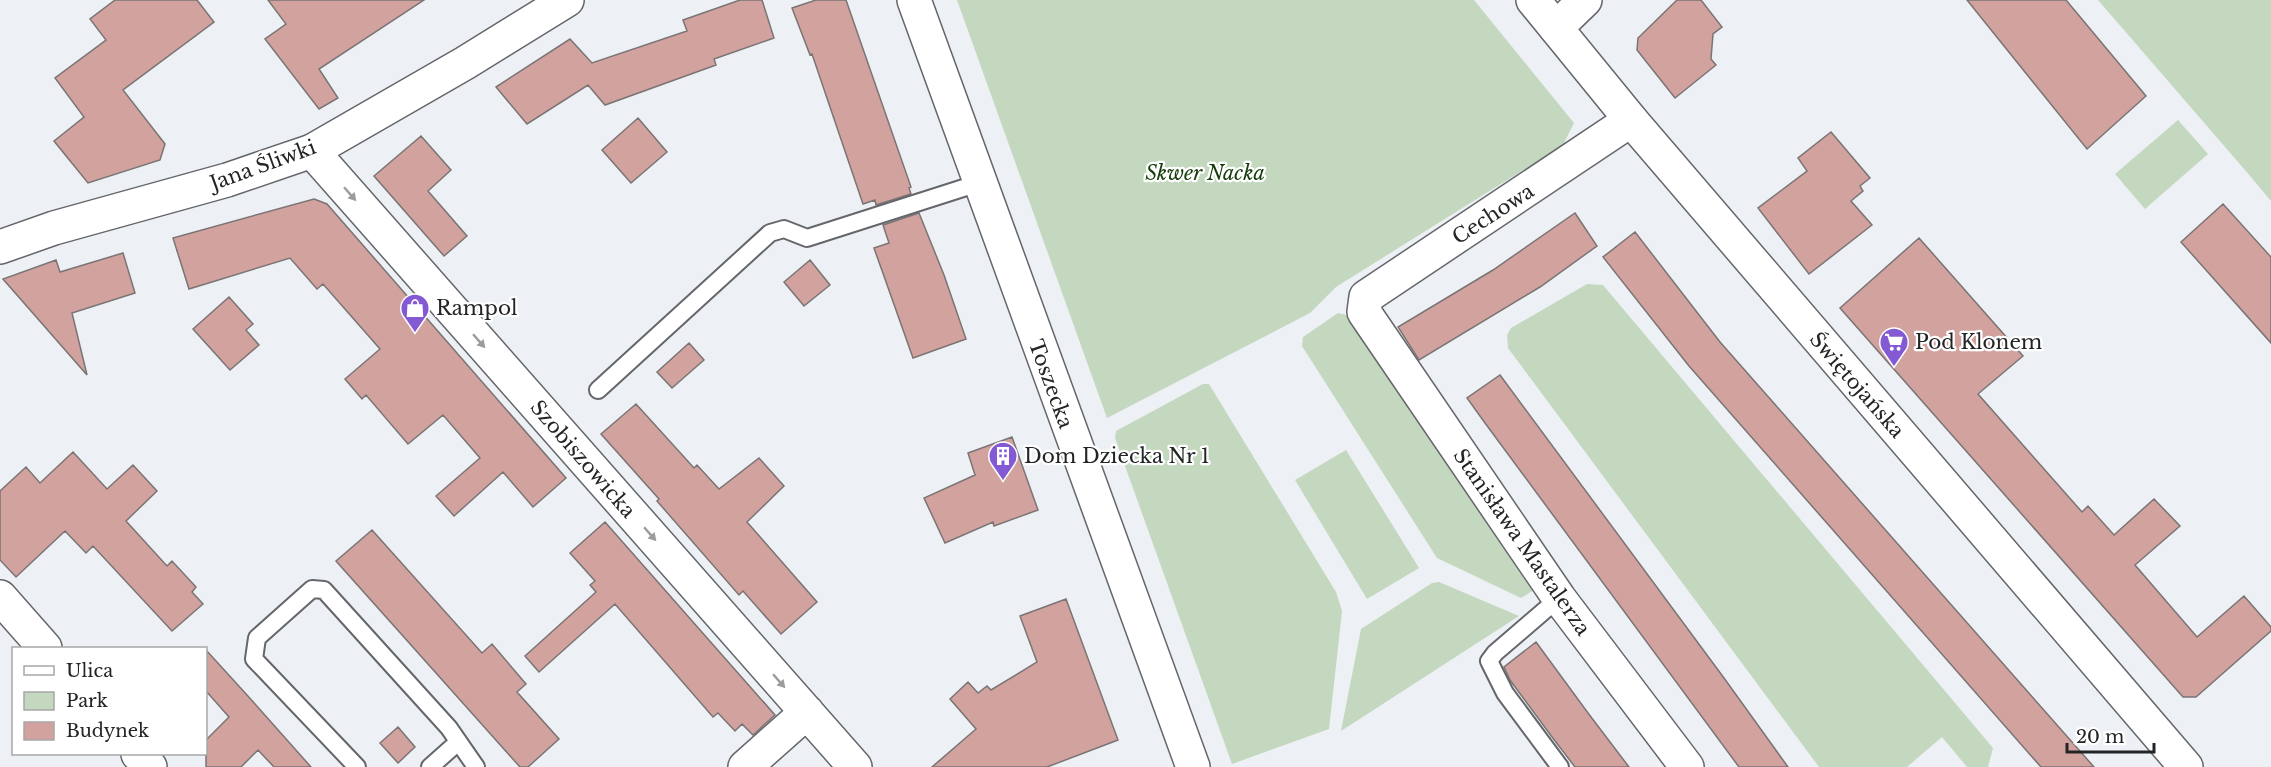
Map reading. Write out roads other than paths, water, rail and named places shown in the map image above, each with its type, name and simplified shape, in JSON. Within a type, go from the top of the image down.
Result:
[{"type":"street","name":"Jana Śliwki","points":[[0,247],[54,228],[227,180],[312,151],[465,63],[567,0]]},
{"type":"street","name":"Toszecka","points":[[914,0],[1193,767]]},
{"type":"street","name":"Świętojańska","points":[[1533,0],[1631,120],[2185,767]]},
{"type":"street","points":[[1556,28],[1585,0]]},
{"type":"street","name":"Cechowa","points":[[1364,312],[1366,297],[1631,120]]},
{"type":"street","name":"Szobiszowicka","points":[[312,151],[855,767]]},
{"type":"street","name":"Stanisława Mastalerza","points":[[1364,312],[1559,598],[1687,767]]},
{"type":"street","points":[[0,597],[44,647]]},
{"type":"street","points":[[745,767],[807,712]]},
{"type":"street","points":[[140,755],[150,767]]},
{"type":"lane","points":[[598,390],[770,233],[784,230],[807,238],[979,183]]},
{"type":"lane","points":[[357,767],[254,659],[257,638],[312,589],[324,590],[449,728],[457,743],[476,767]]},
{"type":"lane","points":[[1559,598],[1495,652],[1489,661],[1506,693],[1560,767]]},
{"type":"lane","points":[[430,767],[457,743]]},
{"type":"place","name":"Rampol","points":[[415,334]]},
{"type":"place","name":"Pod Klonem","points":[[1894,368]]},
{"type":"place","name":"Dom Dziecka Nr 1","points":[[1003,482]]},
{"type":"park label","name":"Skwer Nacka","points":[[1205,173]]}]
